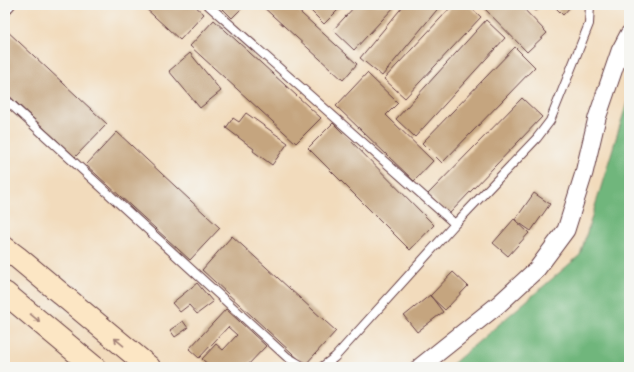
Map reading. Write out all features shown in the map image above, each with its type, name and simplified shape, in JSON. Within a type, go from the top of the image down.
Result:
[{"type":"street","points":[[420,367],[499,304],[537,269],[566,230],[584,173],[597,118],[620,50],[629,34]]},
{"type":"street","points":[[5,248],[149,367]]},
{"type":"street","points":[[5,293],[94,367]]},
{"type":"lane","points":[[5,12],[11,5]]},
{"type":"lane","points":[[208,5],[456,224]]},
{"type":"lane","points":[[322,367],[335,357],[456,224],[537,138],[550,121],[589,24],[590,5]]},
{"type":"lane","points":[[5,98],[287,357],[304,367]]},
{"type":"green space","points":[[629,96],[629,367],[449,367],[580,255]]},
{"type":"building","points":[[142,5],[194,5],[204,14],[180,40]]},
{"type":"building","points":[[219,5],[245,5],[232,18]]},
{"type":"building","points":[[261,5],[292,5],[357,64],[343,80]]},
{"type":"building","points":[[305,5],[343,5],[324,24]]},
{"type":"building","points":[[356,5],[396,5],[354,50],[333,30]]},
{"type":"building","points":[[404,5],[441,5],[382,76],[360,58]]},
{"type":"building","points":[[453,5],[468,5],[481,17],[405,98],[384,79]]},
{"type":"building","points":[[481,5],[520,5],[547,33],[527,52]]},
{"type":"building","points":[[529,5],[541,5],[536,11]]},
{"type":"building","points":[[553,5],[570,5],[571,6],[563,15]]},
{"type":"building","points":[[214,20],[321,118],[296,143],[190,46]]},
{"type":"building","points":[[486,20],[505,38],[415,137],[396,119]]},
{"type":"building","points":[[5,29],[107,124],[75,157],[5,92]]},
{"type":"building","points":[[515,47],[535,67],[442,163],[422,143]]},
{"type":"building","points":[[190,53],[221,91],[200,108],[169,71]]},
{"type":"building","points":[[367,73],[398,103],[386,115],[433,161],[414,181],[336,106]]},
{"type":"building","points":[[522,98],[542,117],[449,214],[428,194]]},
{"type":"building","points":[[246,113],[288,143],[272,165],[226,128],[233,118],[239,122]]},
{"type":"building","points":[[333,123],[434,225],[410,250],[308,148]]},
{"type":"building","points":[[117,132],[220,228],[190,260],[86,165]]},
{"type":"building","points":[[534,193],[550,204],[531,231],[515,220]]},
{"type":"building","points":[[514,219],[529,233],[508,256],[493,243]]},
{"type":"building","points":[[232,236],[336,331],[305,365],[202,270]]},
{"type":"building","points":[[453,272],[468,286],[445,310],[430,296]]},
{"type":"building","points":[[197,283],[213,302],[197,314],[189,305],[180,312],[172,303]]},
{"type":"building","points":[[430,295],[443,312],[417,332],[404,316]]},
{"type":"building","points":[[226,309],[266,346],[246,367],[211,367],[202,359],[216,344],[223,350],[237,335],[228,327],[199,358],[189,349]]},
{"type":"building","points":[[183,321],[188,328],[175,337],[170,330]]}]
